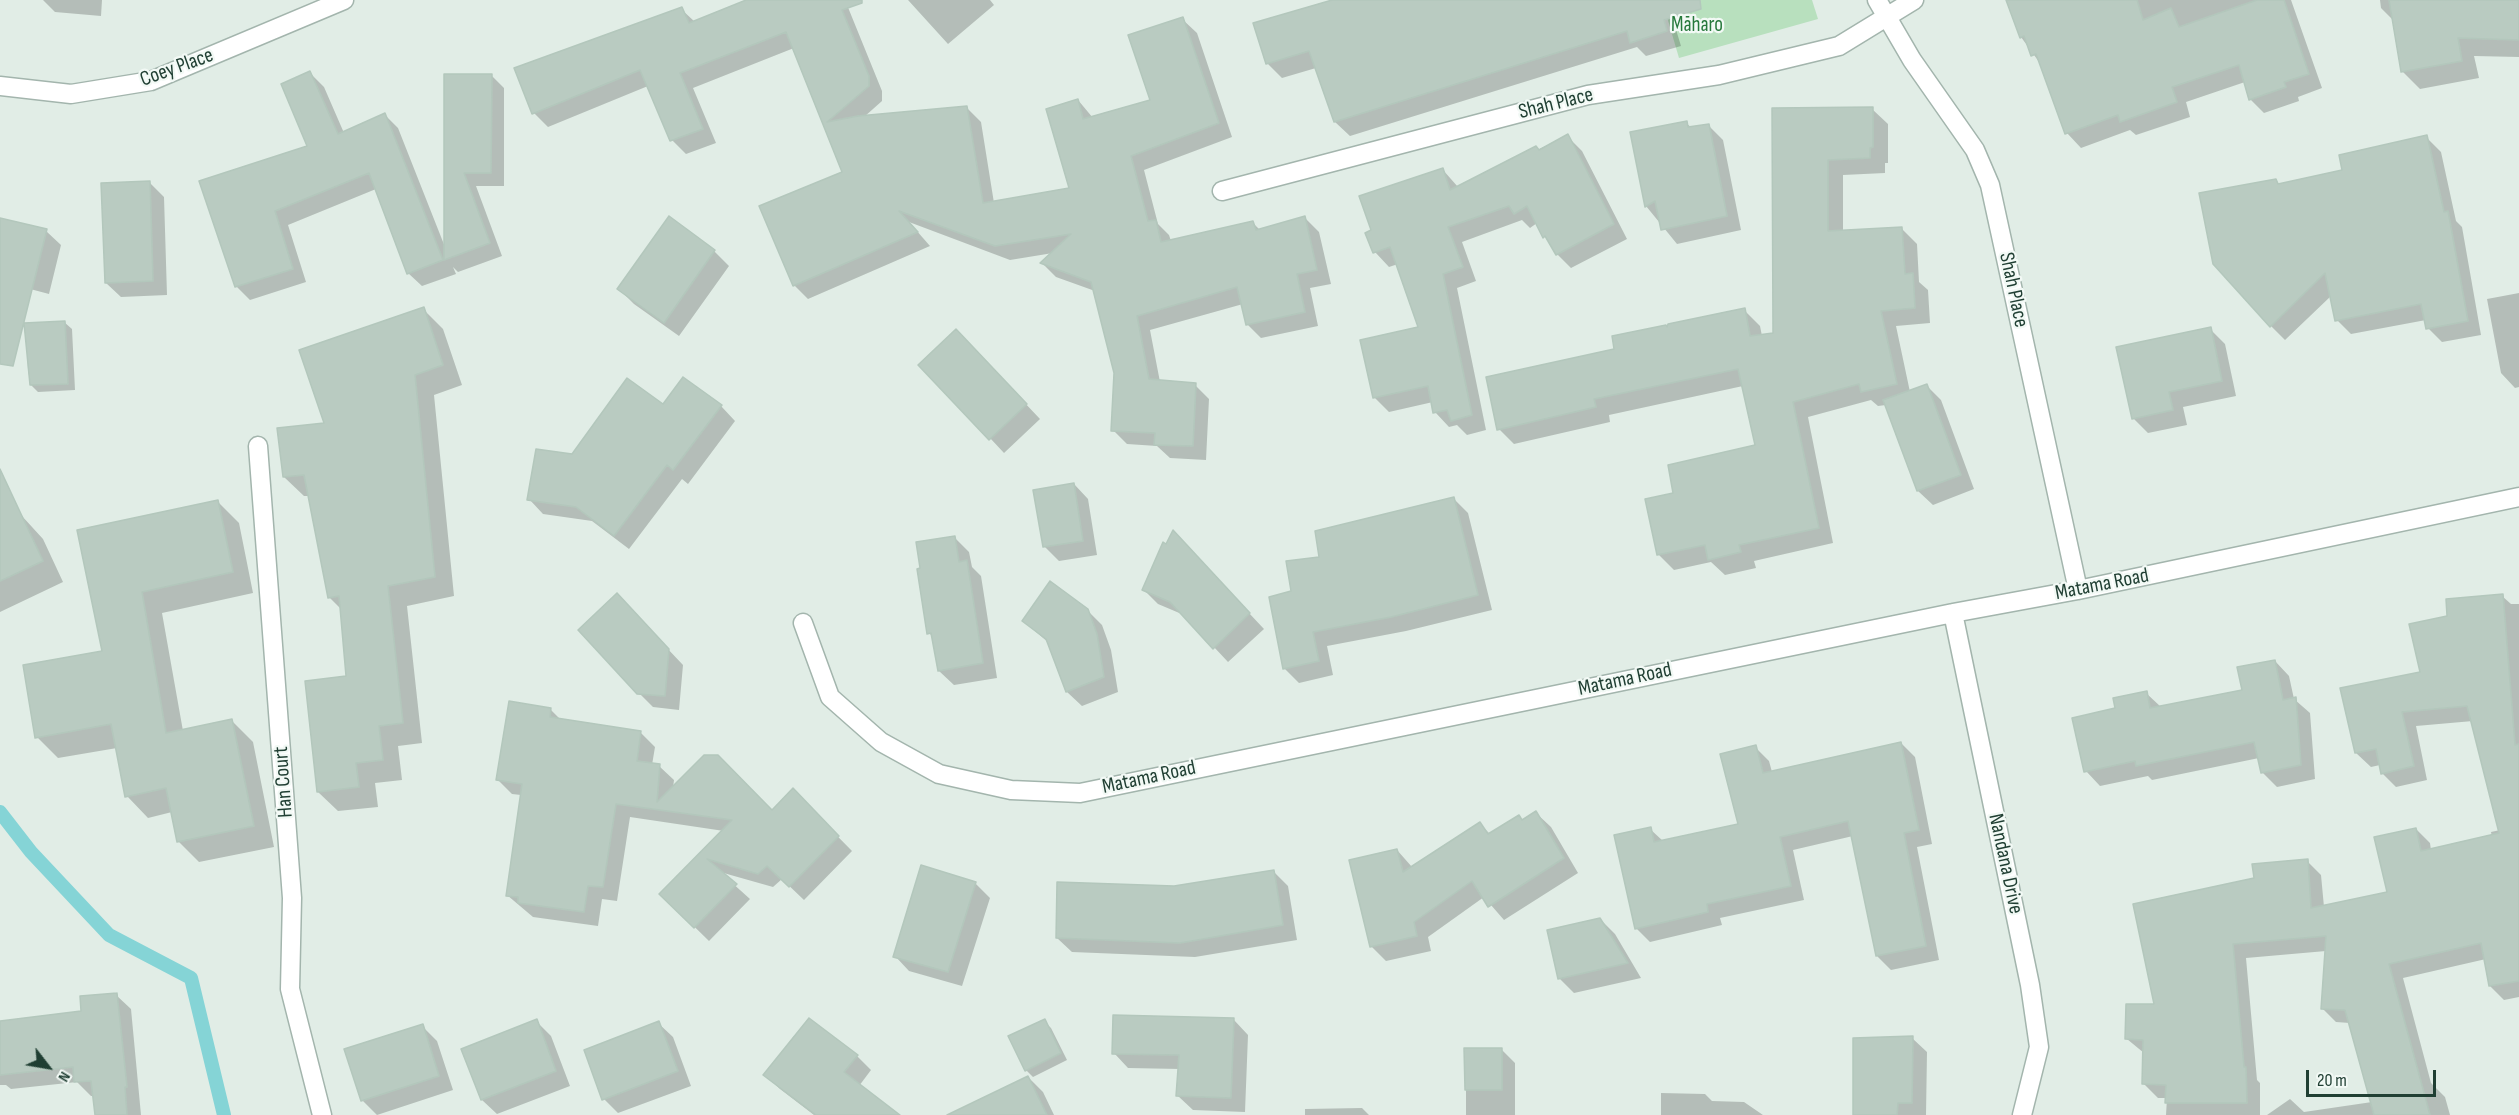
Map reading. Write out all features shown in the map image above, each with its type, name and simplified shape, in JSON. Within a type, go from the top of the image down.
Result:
[{"type":"street","name":"Coey Place","points":[[0,86],[71,94],[152,81],[344,0]]},
{"type":"street","name":"Shah Place","points":[[1222,191],[1588,95],[1719,75],[1839,46],[1882,8],[1914,0]]},
{"type":"street","name":"Shah Place","points":[[1882,8],[1912,60],[1975,150],[1990,185],[2078,590]]},
{"type":"street","name":"Han Court","points":[[258,446],[292,898],[290,990],[322,1115]]},
{"type":"street","name":"Matama Road","points":[[803,622],[830,697],[881,742],[939,774],[1011,790],[1080,793],[1953,613],[2078,590],[2519,497]]},
{"type":"street","name":"Nandana Drive","points":[[1953,613],[2030,985],[2038,1036],[2039,1047],[2022,1115]]},
{"type":"green space","name":"Māharo","points":[[1662,0],[1812,0],[1818,19],[1679,58]]},
{"type":"building","points":[[746,0],[862,0],[862,3],[842,10],[869,76],[869,86],[827,122],[858,116],[967,106],[983,203],[1069,188],[1046,109],[1078,99],[1083,119],[1150,100],[1128,35],[1183,17],[1219,123],[1131,156],[1148,221],[1156,220],[1161,242],[1253,221],[1256,230],[1305,216],[1317,270],[1297,274],[1305,312],[1246,325],[1237,287],[1137,316],[1149,379],[1196,383],[1193,446],[1154,445],[1155,433],[1111,431],[1114,373],[1091,282],[1040,263],[1071,234],[995,246],[899,211],[918,232],[793,286],[759,206],[842,172],[786,32],[680,73],[703,129],[670,141],[640,70],[532,114],[514,68],[682,7],[689,23]]},
{"type":"building","points":[[1332,0],[1700,0],[1701,9],[1664,20],[1667,31],[1630,43],[1627,31],[1334,122],[1309,51],[1266,64],[1253,23]]},
{"type":"building","points":[[2006,0],[2137,0],[2143,20],[2171,8],[2179,27],[2257,0],[2284,0],[2309,74],[2284,82],[2286,87],[2249,100],[2239,65],[2172,87],[2177,102],[2120,122],[2118,115],[2065,134],[2036,54],[2031,56],[2024,36],[2020,38]]},
{"type":"building","points":[[2389,0],[2519,0],[2519,40],[2458,38],[2462,61],[2401,72]]},
{"type":"building","points":[[310,71],[338,134],[385,113],[443,260],[407,274],[369,173],[275,211],[293,269],[235,287],[199,181],[307,146],[281,84]]},
{"type":"building","points":[[444,74],[492,74],[491,173],[464,173],[490,243],[444,260]]},
{"type":"building","points":[[1873,107],[1873,147],[1870,148],[1870,158],[1828,160],[1828,231],[1902,227],[1905,274],[1913,273],[1915,308],[1881,311],[1897,384],[1861,392],[1859,384],[1793,402],[1819,528],[1739,545],[1741,552],[1708,560],[1705,545],[1657,555],[1645,499],[1673,493],[1668,465],[1755,445],[1738,369],[1594,399],[1596,407],[1497,430],[1486,377],[1614,349],[1612,336],[1666,325],[1667,327],[1668,324],[1745,308],[1750,336],[1773,333],[1772,108]]},
{"type":"building","points":[[1687,121],[1688,127],[1709,124],[1727,216],[1661,230],[1655,201],[1645,207],[1630,132]]},
{"type":"building","points":[[1568,134],[1614,224],[1556,255],[1545,236],[1543,238],[1527,206],[1514,214],[1509,206],[1448,227],[1463,267],[1443,274],[1472,415],[1451,421],[1447,410],[1433,413],[1428,386],[1373,398],[1360,340],[1418,327],[1390,247],[1373,253],[1365,233],[1371,230],[1359,196],[1443,168],[1450,190],[1536,146],[1539,150]]},
{"type":"building","points":[[2427,135],[2444,212],[2448,211],[2468,321],[2426,329],[2421,304],[2335,321],[2325,273],[2270,327],[2213,264],[2199,193],[2276,179],[2278,184],[2342,170],[2339,155]]},
{"type":"building","points":[[150,181],[153,281],[105,283],[101,183]]},
{"type":"building","points":[[669,216],[715,250],[664,323],[617,289]]},
{"type":"building","points":[[0,218],[47,229],[13,366],[0,364]]},
{"type":"building","points":[[424,307],[443,365],[415,375],[435,577],[388,586],[403,723],[379,726],[383,760],[356,763],[359,787],[317,792],[305,681],[346,676],[339,596],[328,598],[304,475],[283,477],[277,428],[324,423],[299,350]]},
{"type":"building","points":[[65,321],[68,384],[30,385],[24,323]]},
{"type":"building","points":[[2211,327],[2222,381],[2169,392],[2173,410],[2132,419],[2116,347]]},
{"type":"building","points":[[956,329],[1027,404],[989,440],[918,365]]},
{"type":"building","points":[[683,377],[722,405],[673,470],[667,465],[614,536],[576,507],[527,500],[536,449],[572,454],[627,378],[663,404]]},
{"type":"building","points":[[1927,384],[1961,475],[1917,491],[1883,400]]},
{"type":"building","points":[[0,469],[43,561],[0,581]]},
{"type":"building","points":[[1074,483],[1083,541],[1043,547],[1033,490]]},
{"type":"building","points":[[1454,497],[1478,595],[1391,617],[1313,632],[1319,661],[1283,669],[1269,597],[1291,591],[1286,561],[1319,557],[1315,531]]},
{"type":"building","points":[[218,500],[233,572],[142,592],[166,733],[232,719],[254,826],[177,842],[166,788],[125,797],[111,724],[35,738],[23,665],[102,651],[77,530]]},
{"type":"building","points":[[1173,530],[1250,613],[1213,649],[1170,602],[1142,590],[1163,542],[1166,544]]},
{"type":"building","points":[[955,536],[959,562],[967,560],[983,663],[938,671],[931,633],[927,634],[917,569],[920,568],[916,542]]},
{"type":"building","points":[[1050,581],[1088,609],[1097,634],[1104,677],[1066,692],[1046,639],[1022,621]]},
{"type":"building","points":[[617,593],[669,649],[665,696],[637,694],[578,630]]},
{"type":"building","points":[[2503,594],[2515,745],[2519,744],[2519,981],[2489,986],[2481,943],[2389,964],[2430,1115],[2374,1115],[2345,1010],[2321,1009],[2326,936],[2233,944],[2244,1067],[2246,1067],[2247,1103],[2165,1103],[2166,1085],[2142,1084],[2143,1040],[2125,1039],[2126,1004],[2154,1004],[2133,904],[2254,878],[2252,864],[2308,859],[2311,908],[2387,892],[2374,837],[2416,828],[2421,851],[2499,833],[2467,706],[2402,712],[2414,766],[2381,774],[2376,749],[2355,753],[2340,688],[2420,672],[2409,624],[2447,616],[2446,599]]},
{"type":"building","points":[[2275,660],[2283,700],[2296,697],[2301,765],[2261,773],[2254,742],[2136,766],[2135,761],[2084,772],[2072,718],[2115,708],[2113,698],[2147,691],[2150,708],[2242,690],[2237,667]]},
{"type":"building","points":[[509,701],[551,708],[550,717],[641,731],[637,761],[660,764],[657,802],[704,755],[718,755],[772,810],[793,788],[839,836],[789,887],[767,866],[758,874],[707,859],[737,884],[694,928],[659,894],[732,820],[616,804],[603,887],[588,886],[584,912],[518,903],[518,897],[506,896],[522,784],[496,780]]},
{"type":"building","points":[[1901,742],[1919,830],[1904,833],[1926,946],[1876,956],[1848,821],[1780,837],[1791,886],[1707,904],[1708,912],[1635,929],[1614,835],[1651,827],[1654,842],[1738,824],[1720,754],[1756,745],[1763,773]]},
{"type":"building","points":[[1536,811],[1564,858],[1488,907],[1472,881],[1414,922],[1417,936],[1370,947],[1349,860],[1397,849],[1403,872],[1480,822],[1488,834],[1519,815],[1522,820]]},
{"type":"building","points":[[921,865],[976,882],[948,972],[893,957]]},
{"type":"building","points":[[1274,870],[1283,925],[1180,943],[1056,938],[1057,882],[1174,886]]},
{"type":"building","points":[[1600,918],[1628,963],[1558,979],[1547,930]]},
{"type":"building","points":[[117,993],[127,1087],[125,1087],[127,1115],[95,1115],[91,1081],[74,1082],[73,1067],[0,1075],[0,1021],[81,1011],[80,996]]},
{"type":"building","points":[[1113,1015],[1234,1018],[1231,1098],[1176,1096],[1179,1055],[1112,1054]]},
{"type":"building","points":[[809,1018],[858,1055],[844,1072],[900,1115],[816,1115],[763,1075]]},
{"type":"building","points":[[537,1019],[556,1071],[481,1100],[461,1049]]},
{"type":"building","points":[[1045,1019],[1061,1053],[1025,1071],[1008,1036]]},
{"type":"building","points":[[659,1021],[678,1071],[602,1100],[584,1050]]},
{"type":"building","points":[[423,1024],[439,1076],[361,1101],[344,1049]]},
{"type":"building","points":[[1913,1036],[1912,1103],[1898,1103],[1897,1115],[1853,1115],[1853,1038]]},
{"type":"building","points":[[1464,1048],[1502,1048],[1502,1090],[1465,1090]]},
{"type":"building","points":[[1028,1076],[1047,1115],[947,1115]]},
{"type":"waterway","points":[[0,812],[31,852],[109,935],[191,978],[224,1115]]}]
